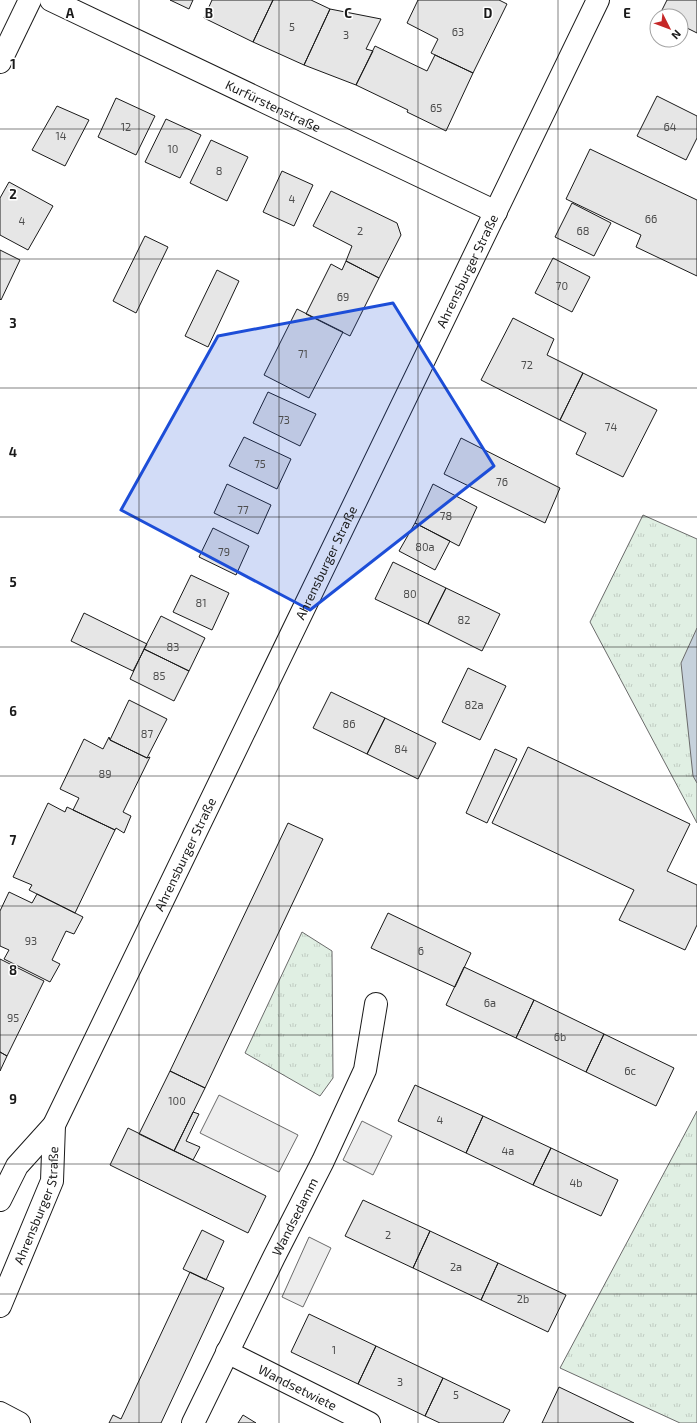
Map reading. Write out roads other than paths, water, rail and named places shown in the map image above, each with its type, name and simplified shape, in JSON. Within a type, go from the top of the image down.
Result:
[{"type":"main road","points":[[0,62],[30,0]]},
{"type":"main road","name":"Kurfürstenstraße","points":[[51,0],[496,212]]},
{"type":"main road","name":"Ahrensburger Straße","points":[[0,1200],[17,1166],[54,1125],[598,0]]},
{"type":"main road","name":"Wandsedamm","points":[[193,1423],[323,1162],[365,1070],[376,1004]]},
{"type":"main road","name":"Ahrensburger Straße","points":[[0,1306],[52,1181],[54,1125]]},
{"type":"main road","name":"Wandsetwiete","points":[[228,1352],[369,1423]]},
{"type":"main road","points":[[0,1413],[19,1423]]}]
